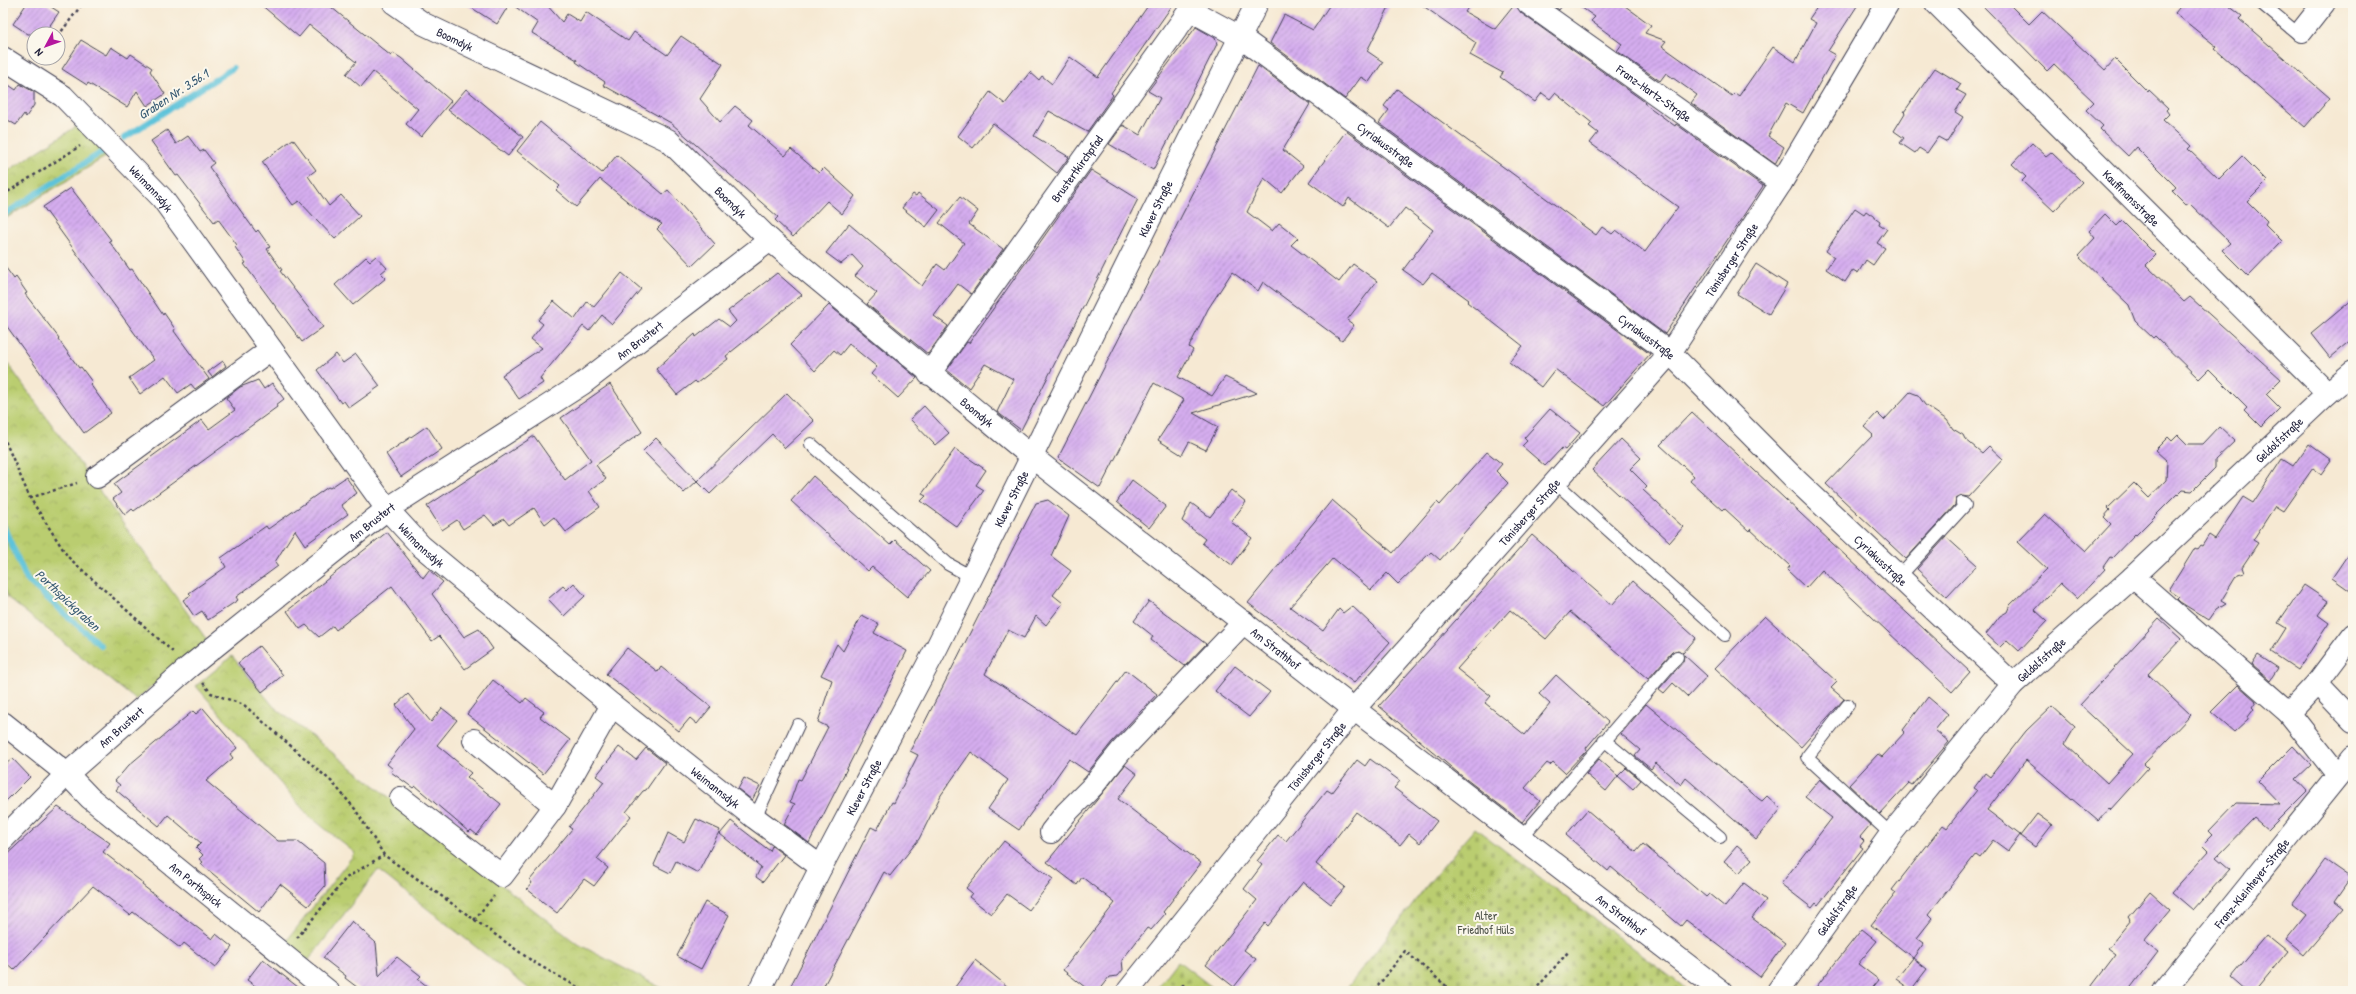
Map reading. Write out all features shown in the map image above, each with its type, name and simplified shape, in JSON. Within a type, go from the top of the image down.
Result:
[{"type":"street","name":"Boomdyk","points":[[394,3],[424,24],[668,140],[770,240],[929,374],[1032,457]]},
{"type":"street","name":"Klever Straße","points":[[759,991],[821,867],[937,647],[970,576],[1032,457],[1257,3]]},
{"type":"street","name":"Franz-Hartz-Straße","points":[[1528,3],[1781,183]]},
{"type":"street","name":"Tönisberger Straße","points":[[1128,991],[1354,709],[1670,353],[1781,183],[1888,3]]},
{"type":"street","name":"Kauffmansstraße","points":[[1936,3],[2328,393]]},
{"type":"street","points":[[2302,31],[2324,3]]},
{"type":"street","name":"Brustertkirchpfad","points":[[929,374],[1185,6],[1240,37]]},
{"type":"street","name":"Cyriakusstraße","points":[[1240,37],[1670,353],[1796,480],[2013,684]]},
{"type":"street","name":"Weimannsdyk","points":[[3,58],[63,96],[162,198],[387,509],[421,546],[612,705],[755,818],[821,867]]},
{"type":"street","name":"Am Brustert","points":[[3,839],[66,774],[189,667],[387,509],[582,384],[770,240]]},
{"type":"street","points":[[97,477],[271,348]]},
{"type":"street","name":"Geldolfstraße","points":[[1778,991],[1891,834],[2013,684],[2133,577],[2328,393],[2353,372]]},
{"type":"street","name":"Am Strathhof","points":[[1032,457],[1354,709],[1721,991]]},
{"type":"street","points":[[2133,577],[2289,713],[2338,775]]},
{"type":"street","points":[[1051,832],[1066,813],[1093,786],[1120,751],[1244,622]]},
{"type":"street","points":[[2289,713],[2317,683],[2353,635]]},
{"type":"street","points":[[2317,683],[2353,721]]},
{"type":"street","points":[[401,798],[502,876],[555,806],[612,705]]},
{"type":"street","name":"Am Porthspick","points":[[3,723],[66,774],[90,798],[328,991]]},
{"type":"street","points":[[474,740],[555,806]]},
{"type":"street","name":"Franz-Kleinheyer-Straße","points":[[2164,991],[2353,757]]},
{"type":"lane","points":[[2261,3],[2297,33],[2302,31]]},
{"type":"lane","points":[[811,444],[948,564],[970,576]]},
{"type":"lane","points":[[1555,482],[1725,635]]},
{"type":"lane","points":[[1899,577],[1965,505],[1962,503]]},
{"type":"lane","points":[[1521,838],[1677,657]]},
{"type":"lane","points":[[1848,705],[1807,758],[1891,834]]},
{"type":"lane","points":[[755,818],[798,725]]},
{"type":"lane","points":[[1604,740],[1720,837]]},
{"type":"path","points":[[66,26],[83,3]]},
{"type":"path","points":[[3,195],[100,133]]},
{"type":"path","points":[[3,436],[30,498],[68,557],[189,667],[211,693],[244,705],[332,782],[355,808],[384,855],[535,963],[585,991]]},
{"type":"path","points":[[30,498],[97,477]]},
{"type":"path","points":[[283,956],[346,878],[384,855]]},
{"type":"path","points":[[474,920],[502,886],[502,876]]},
{"type":"path","points":[[1374,991],[1405,951],[1452,991]]},
{"type":"path","points":[[1534,991],[1569,952]]},
{"type":"path","points":[[1178,991],[1183,986],[1190,991]]},
{"type":"green space","points":[[80,124],[110,154],[3,220],[3,174]]},
{"type":"green space","points":[[3,357],[207,640],[136,700],[8,598],[3,584]]},
{"type":"green space","points":[[232,656],[274,707],[576,943],[667,991],[532,991],[378,870],[308,961],[285,943],[355,853],[308,815],[196,686]]},
{"type":"green space","name":"Alter Friedhof Hüls","points":[[1475,828],[1689,991],[1345,991],[1428,884]]},
{"type":"green space","points":[[1178,961],[1217,991],[1155,991]]},
{"type":"building","points":[[27,3],[45,3],[59,12],[49,26],[26,26],[26,33],[13,24]]},
{"type":"building","points":[[259,3],[326,3],[391,56],[393,53],[401,58],[451,101],[421,137],[406,124],[418,109],[406,99],[373,72],[361,87],[346,74],[356,62],[309,25],[299,37]]},
{"type":"building","points":[[464,3],[510,3],[497,24]]},
{"type":"building","points":[[510,3],[545,3],[562,22],[567,14],[580,22],[586,12],[628,41],[634,32],[667,55],[681,36],[723,64],[700,99],[720,122],[735,106],[753,120],[749,125],[785,156],[791,149],[819,173],[824,168],[855,196],[842,214],[827,201],[793,237],[775,220],[778,217],[671,123],[603,85],[605,82],[576,62],[577,60],[532,33],[538,23]]},
{"type":"building","points":[[1150,3],[1174,3],[1111,93],[1113,95],[1087,132],[1049,111],[1034,136],[1069,157],[1057,173],[993,123],[973,148],[958,136],[990,92],[1005,104],[1030,72],[1039,80],[1042,76],[1052,84],[1070,57],[1098,77]]},
{"type":"building","points":[[1331,3],[1391,3],[1367,51],[1383,62],[1369,82],[1361,77],[1345,99],[1270,43],[1284,15],[1313,30]]},
{"type":"building","points":[[1419,3],[1471,3],[1465,12],[1495,29],[1516,3],[1521,13],[1645,102],[1644,103],[1675,126],[1676,124],[1763,186],[1665,334],[1379,123],[1389,110],[1384,106],[1397,89],[1596,235],[1602,227],[1612,234],[1616,230],[1645,252],[1678,207],[1590,143],[1598,133],[1589,126],[1592,123],[1555,93],[1550,99],[1542,93],[1535,102],[1500,77],[1503,73],[1470,55],[1476,43]]},
{"type":"building","points":[[1550,3],[1564,3],[1559,10]]},
{"type":"building","points":[[1575,3],[1621,3],[1651,25],[1645,33],[1666,41],[1662,46],[1732,96],[1735,93],[1739,96],[1773,47],[1795,62],[1816,23],[1809,19],[1820,3],[1859,3],[1828,51],[1835,55],[1803,113],[1786,103],[1768,136],[1784,147],[1775,164],[1691,103],[1697,95],[1666,73],[1660,81],[1617,51],[1622,44],[1591,21],[1595,17]]},
{"type":"building","points":[[1980,3],[2008,3],[2029,24],[2042,11],[2105,70],[2115,59],[2148,92],[2149,90],[2168,108],[2166,110],[2169,114],[2163,120],[2191,146],[2188,149],[2219,179],[2242,156],[2267,181],[2247,201],[2267,221],[2265,224],[2282,241],[2248,276],[2222,250],[2230,243],[2189,203],[2186,205],[2172,191],[2176,187],[2136,147],[2128,156],[2100,129],[2103,126],[2086,110],[2094,102],[2054,64],[2047,71]]},
{"type":"building","points":[[2183,3],[2225,3],[2242,16],[2239,19],[2330,98],[2305,127],[2215,49],[2217,47],[2175,13]]},
{"type":"building","points":[[1196,27],[1215,38],[1217,44],[1153,170],[1109,144],[1123,125],[1140,135],[1160,98],[1148,91]]},
{"type":"building","points":[[81,40],[106,55],[111,47],[128,58],[131,54],[152,68],[150,71],[165,94],[147,106],[137,91],[127,107],[62,69],[64,66],[66,66],[66,63]]},
{"type":"building","points":[[1258,66],[1310,104],[1283,150],[1303,166],[1282,193],[1264,178],[1247,212],[1272,231],[1279,223],[1298,238],[1291,245],[1339,282],[1353,264],[1377,281],[1347,320],[1354,325],[1342,341],[1263,282],[1258,291],[1232,272],[1208,309],[1189,347],[1193,350],[1178,377],[1212,396],[1225,377],[1257,393],[1193,413],[1218,427],[1206,450],[1189,442],[1182,455],[1158,440],[1184,400],[1154,383],[1100,488],[1058,458]]},
{"type":"building","points":[[1935,68],[1961,84],[1957,90],[1966,95],[1955,112],[1963,117],[1947,142],[1938,137],[1927,153],[1919,148],[1915,153],[1900,143],[1904,138],[1894,131],[1905,113],[1904,112]]},
{"type":"building","points":[[3,81],[16,90],[20,84],[34,92],[34,105],[26,117],[24,114],[16,125],[3,117]]},
{"type":"building","points":[[466,89],[523,137],[508,156],[448,110]]},
{"type":"building","points":[[540,122],[602,173],[617,155],[663,194],[668,190],[715,244],[692,266],[657,229],[662,224],[638,210],[600,179],[576,207],[556,190],[560,186],[517,151]]},
{"type":"building","points":[[167,130],[176,144],[188,136],[200,152],[204,150],[214,163],[209,167],[256,232],[258,230],[270,247],[267,249],[282,270],[280,271],[323,327],[302,342],[244,264],[246,263],[235,247],[237,245],[218,219],[214,222],[178,175],[176,176],[151,141]]},
{"type":"building","points":[[1346,131],[1650,354],[1604,406],[1555,369],[1541,387],[1509,362],[1523,346],[1467,302],[1469,300],[1432,273],[1423,284],[1403,270],[1433,230],[1405,208],[1389,228],[1349,198],[1343,207],[1309,182]]},
{"type":"building","points":[[293,139],[316,170],[308,176],[329,206],[341,195],[360,216],[335,239],[299,201],[293,205],[262,162]]},
{"type":"building","points":[[2032,143],[2046,156],[2051,152],[2082,182],[2054,211],[2022,181],[2026,177],[2012,164]]},
{"type":"building","points":[[1091,170],[1138,199],[1021,430],[997,412],[1013,379],[985,364],[969,388],[947,370],[967,342],[969,343]]},
{"type":"building","points":[[71,188],[111,240],[109,241],[130,270],[132,269],[163,315],[164,313],[175,329],[174,331],[209,379],[195,389],[191,384],[178,393],[165,376],[140,394],[129,378],[154,360],[43,207]]},
{"type":"building","points":[[918,193],[939,210],[926,227],[902,208],[913,194],[916,196]]},
{"type":"building","points":[[960,197],[978,211],[969,224],[1003,249],[971,294],[958,284],[934,316],[948,326],[928,354],[867,304],[877,293],[855,276],[863,267],[852,255],[841,264],[826,253],[849,224],[922,286],[937,264],[945,270],[964,243],[939,223]]},
{"type":"building","points":[[1855,208],[1864,214],[1866,211],[1880,221],[1879,224],[1887,229],[1877,243],[1885,248],[1873,265],[1866,260],[1858,273],[1853,270],[1845,282],[1826,269],[1834,257],[1826,251]]},
{"type":"building","points":[[2105,214],[2117,226],[2122,221],[2156,255],[2146,265],[2184,302],[2190,297],[2281,379],[2266,394],[2280,408],[2261,427],[2244,410],[2247,407],[2209,369],[2199,379],[2155,336],[2153,338],[2135,321],[2129,305],[2078,256],[2095,238],[2089,231]]},
{"type":"building","points":[[376,256],[387,268],[381,273],[386,278],[353,305],[335,285],[366,257],[370,261]]},
{"type":"building","points":[[3,264],[14,279],[16,277],[27,293],[25,294],[59,338],[58,339],[79,368],[81,367],[92,382],[90,384],[111,413],[84,433],[3,321]]},
{"type":"building","points":[[1756,264],[1787,284],[1769,314],[1737,294]]},
{"type":"building","points":[[622,273],[641,289],[612,324],[602,315],[589,331],[583,326],[540,378],[543,383],[519,399],[502,375],[542,348],[531,339],[543,324],[538,320],[554,301],[575,319],[587,302],[594,307]]},
{"type":"building","points":[[777,273],[802,295],[726,356],[728,359],[697,383],[695,381],[677,395],[656,369],[695,334],[696,337],[719,319],[730,327],[736,321],[728,311]]},
{"type":"building","points":[[2353,299],[2353,339],[2330,358],[2311,334]]},
{"type":"building","points":[[829,305],[917,378],[898,398],[871,374],[877,367],[849,344],[840,355],[834,350],[815,371],[790,345]]},
{"type":"building","points":[[336,354],[343,363],[356,354],[380,386],[349,408],[344,401],[341,403],[317,370]]},
{"type":"building","points":[[223,361],[226,366],[212,377],[208,372]]},
{"type":"building","points":[[258,380],[264,389],[272,383],[284,399],[276,405],[277,407],[134,511],[132,509],[125,515],[113,499],[121,493],[114,484],[202,420],[209,429],[235,410],[226,398],[240,387]]},
{"type":"building","points":[[610,384],[642,432],[596,465],[606,479],[589,491],[600,507],[566,532],[554,517],[545,524],[534,508],[509,525],[504,519],[494,525],[485,515],[463,529],[457,520],[442,530],[427,506],[534,436],[565,480],[591,460],[561,418]]},
{"type":"building","points":[[1910,392],[1918,395],[1925,405],[1947,420],[1953,429],[1963,435],[1965,439],[1982,453],[1989,446],[2003,459],[1968,497],[1962,496],[1956,499],[1955,505],[1906,559],[1826,484],[1873,435],[1864,427],[1877,413],[1884,420]]},
{"type":"building","points":[[787,393],[814,421],[785,448],[772,434],[710,494],[697,481]]},
{"type":"building","points":[[924,406],[949,433],[935,445],[910,419]]},
{"type":"building","points":[[1550,409],[1580,433],[1565,450],[1562,448],[1545,466],[1522,446],[1527,441],[1524,438]]},
{"type":"building","points":[[1692,412],[1970,672],[1952,692],[1822,570],[1806,588],[1787,570],[1790,566],[1750,529],[1749,531],[1724,508],[1722,510],[1690,481],[1694,476],[1660,445]]},
{"type":"building","points":[[427,426],[442,449],[401,477],[386,454]]},
{"type":"building","points":[[2219,426],[2235,441],[2215,460],[2215,468],[2192,491],[2183,490],[2178,495],[2177,494],[2112,558],[2110,557],[2103,567],[2105,569],[2077,599],[2060,583],[2035,610],[2047,621],[2019,651],[2007,640],[2000,647],[1986,634],[2000,616],[2007,612],[2010,605],[2047,569],[2018,542],[2045,514],[2086,551],[2111,524],[2104,517],[2110,510],[2108,508],[2134,483],[2149,498],[2166,480],[2167,461],[2155,450],[2168,437],[2172,441],[2178,435],[2187,444],[2202,444]]},
{"type":"building","points":[[656,438],[697,481],[684,493],[643,451]]},
{"type":"building","points":[[1621,439],[1641,458],[1630,469],[1647,486],[1643,490],[1683,527],[1670,542],[1592,470]]},
{"type":"building","points":[[2309,444],[2331,460],[2321,474],[2313,468],[2283,511],[2275,506],[2253,540],[2258,543],[2242,567],[2244,573],[2237,575],[2221,601],[2226,604],[2216,610],[2209,620],[2180,602],[2177,599],[2179,597],[2169,590],[2195,548],[2197,549],[2200,545],[2202,546],[2209,535],[2215,539],[2243,497],[2253,503],[2282,459],[2293,466]]},
{"type":"building","points":[[955,449],[986,470],[976,485],[984,490],[957,527],[921,501],[926,496],[922,494]]},
{"type":"building","points":[[1487,452],[1502,464],[1496,471],[1508,483],[1440,560],[1431,552],[1398,584],[1387,573],[1371,590],[1333,558],[1290,607],[1323,631],[1339,609],[1343,613],[1352,606],[1390,642],[1354,683],[1248,603],[1332,500],[1393,553],[1437,502],[1440,505]]},
{"type":"building","points":[[813,476],[890,545],[895,540],[930,571],[907,597],[872,567],[868,571],[791,501]]},
{"type":"building","points":[[346,477],[357,493],[341,505],[348,514],[305,545],[295,530],[275,562],[278,566],[236,597],[238,600],[208,620],[202,611],[194,616],[183,600],[191,595],[189,593],[226,567],[221,558],[266,526],[268,529],[328,487],[330,488]]},
{"type":"building","points":[[1132,480],[1166,506],[1149,528],[1117,502]]},
{"type":"building","points":[[1231,490],[1246,502],[1231,522],[1252,538],[1232,565],[1202,543],[1205,539],[1182,521],[1191,503],[1210,517]]},
{"type":"building","points":[[1048,500],[1069,516],[1051,556],[1071,571],[1053,595],[1063,603],[1046,625],[1036,616],[1024,638],[1008,630],[985,674],[1077,735],[1126,670],[1157,694],[1112,742],[1088,772],[1069,759],[1019,830],[988,809],[1008,780],[971,752],[941,795],[919,839],[890,876],[884,872],[821,991],[788,991],[871,827],[877,830],[892,802],[894,803],[918,755],[910,751],[1036,503]]},
{"type":"building","points":[[387,532],[423,578],[429,570],[443,582],[432,594],[464,637],[479,629],[493,649],[465,669],[439,636],[432,641],[392,586],[336,630],[333,626],[319,637],[306,625],[300,629],[287,611]]},
{"type":"building","points":[[1532,535],[1612,605],[1633,581],[1696,638],[1683,653],[1678,650],[1672,652],[1648,679],[1570,612],[1546,639],[1510,610],[1457,669],[1491,696],[1485,703],[1525,735],[1550,704],[1539,694],[1556,675],[1608,722],[1586,748],[1587,750],[1565,773],[1553,762],[1550,765],[1547,763],[1525,788],[1540,801],[1522,822],[1458,773],[1379,706]]},
{"type":"building","points":[[1946,537],[1977,565],[1947,597],[1917,569]]},
{"type":"building","points":[[2353,547],[2353,593],[2332,578]]},
{"type":"building","points":[[574,583],[585,596],[564,616],[548,599],[563,586],[567,590]]},
{"type":"building","points":[[2304,585],[2328,601],[2318,615],[2329,623],[2298,670],[2271,652],[2286,628],[2278,623]]},
{"type":"building","points":[[1149,601],[1206,644],[1185,666],[1151,640],[1153,636],[1134,621]]},
{"type":"building","points":[[862,615],[879,624],[874,633],[907,651],[809,843],[784,824],[795,804],[790,802],[798,779],[801,780],[828,727],[818,722],[832,680],[821,675],[837,644],[843,651]]},
{"type":"building","points":[[1765,616],[1837,682],[1831,688],[1844,699],[1801,747],[1715,668]]},
{"type":"building","points":[[2159,619],[2181,639],[2148,674],[2191,715],[2144,764],[2148,768],[2110,810],[2109,809],[2098,821],[2026,760],[1987,810],[2020,835],[2008,851],[1993,840],[1980,857],[1976,854],[1928,915],[1932,919],[1917,938],[1924,943],[1913,958],[1871,925],[1896,893],[1892,890],[1943,825],[1947,828],[1977,790],[1974,788],[1985,773],[1990,777],[2026,731],[2052,706],[2075,727],[2065,744],[2107,783],[2133,754],[2080,705]]},
{"type":"building","points":[[259,646],[283,675],[262,692],[238,663]]},
{"type":"building","points":[[627,648],[658,672],[661,667],[711,707],[697,724],[690,718],[679,731],[606,674]]},
{"type":"building","points":[[1684,655],[1707,676],[1688,697],[1673,683],[1664,693],[1659,689],[1683,662]]},
{"type":"building","points":[[2258,655],[2278,668],[2270,680],[2252,664]]},
{"type":"building","points":[[1235,666],[1270,692],[1249,717],[1215,691]]},
{"type":"building","points":[[493,680],[522,703],[526,698],[544,712],[540,717],[570,740],[543,774],[467,714]]},
{"type":"building","points":[[2238,685],[2256,701],[2252,707],[2254,709],[2248,719],[2234,732],[2211,712]]},
{"type":"building","points":[[408,694],[431,722],[442,708],[457,720],[437,745],[471,773],[467,777],[501,804],[477,835],[471,830],[469,832],[415,786],[413,788],[391,772],[393,769],[387,764],[414,729],[396,705]]},
{"type":"building","points":[[1928,697],[1948,714],[1935,730],[1949,742],[1912,785],[1909,783],[1880,814],[1849,785],[1878,754],[1882,757],[1905,732],[1903,730]]},
{"type":"building","points":[[1646,704],[1759,799],[1762,801],[1767,796],[1781,809],[1756,839],[1686,778],[1681,785],[1656,763],[1651,769],[1635,756],[1640,750],[1621,734]]},
{"type":"building","points":[[203,708],[237,748],[230,754],[233,758],[206,781],[278,841],[297,841],[324,863],[325,886],[308,906],[280,884],[259,912],[201,864],[203,862],[199,859],[203,855],[196,848],[201,843],[168,815],[159,826],[116,790],[120,785],[115,781],[129,765],[193,711],[196,714]]},
{"type":"building","points":[[2293,746],[2311,765],[2296,779],[2307,791],[2268,830],[2254,818],[2216,857],[2230,869],[2193,910],[2172,892],[2209,851],[2203,845],[2213,835],[2209,831],[2236,803],[2280,804],[2258,781]]},
{"type":"building","points":[[619,747],[636,760],[646,748],[665,763],[646,790],[643,791],[626,812],[631,816],[597,859],[608,868],[594,886],[584,879],[557,913],[527,889],[532,883],[530,880],[572,829],[569,827],[604,782],[596,776]]},
{"type":"building","points":[[12,758],[30,777],[3,804],[3,768]]},
{"type":"building","points":[[1370,759],[1400,781],[1394,788],[1437,821],[1420,843],[1409,834],[1400,845],[1356,812],[1316,864],[1345,887],[1331,904],[1303,882],[1268,926],[1265,923],[1244,950],[1256,959],[1234,987],[1206,965],[1257,900],[1244,889],[1262,865],[1257,861],[1278,835],[1286,841],[1327,790],[1332,793],[1357,760],[1365,766]]},
{"type":"building","points":[[1599,759],[1618,776],[1606,791],[1586,774]]},
{"type":"building","points":[[1125,765],[1137,774],[1118,799],[1201,863],[1163,912],[1165,914],[1151,930],[1147,928],[1122,960],[1123,970],[1118,976],[1109,977],[1098,991],[1090,991],[1063,970],[1115,903],[1082,877],[1077,885],[1047,862]]},
{"type":"building","points":[[1626,768],[1641,780],[1633,789],[1618,776]]},
{"type":"building","points":[[744,778],[760,786],[752,800],[738,789]]},
{"type":"building","points":[[1820,779],[1870,825],[1860,837],[1864,841],[1860,846],[1863,848],[1818,905],[1816,903],[1812,908],[1781,884],[1832,818],[1805,797]]},
{"type":"building","points":[[58,807],[110,843],[103,852],[143,883],[142,885],[212,939],[216,934],[232,947],[215,968],[184,943],[180,948],[133,912],[130,915],[93,886],[14,970],[3,960],[3,858]]},
{"type":"building","points":[[1587,810],[1636,852],[1643,844],[1706,897],[1709,894],[1725,907],[1744,883],[1766,900],[1752,918],[1785,943],[1760,977],[1686,920],[1681,926],[1611,867],[1608,871],[1566,835]]},
{"type":"building","points":[[2037,814],[2052,825],[2035,847],[2020,836]]},
{"type":"building","points":[[696,819],[720,830],[698,873],[676,861],[670,873],[654,865],[668,833],[684,842]]},
{"type":"building","points":[[731,821],[770,851],[772,846],[784,855],[763,882],[756,877],[761,867],[720,834]]},
{"type":"building","points":[[1004,841],[1053,879],[1029,910],[1007,894],[991,914],[969,897],[972,893],[966,888]]},
{"type":"building","points":[[1737,846],[1752,859],[1739,873],[1724,861]]},
{"type":"building","points":[[2325,860],[2351,878],[2335,901],[2344,908],[2304,955],[2286,940],[2306,915],[2292,904]]},
{"type":"building","points":[[2150,892],[2170,910],[2144,941],[2158,952],[2128,991],[2088,991],[2116,954],[2108,948],[2131,920],[2129,917]]},
{"type":"building","points":[[705,902],[729,915],[701,969],[677,956]]},
{"type":"building","points":[[352,921],[376,943],[379,976],[397,957],[421,976],[418,979],[433,991],[362,991],[345,978],[346,976],[323,958]]},
{"type":"building","points":[[1862,929],[1877,941],[1858,964],[1879,980],[1870,991],[1813,991]]},
{"type":"building","points":[[2266,935],[2287,952],[2255,991],[2247,991],[2231,977]]},
{"type":"building","points":[[1913,958],[1927,969],[1911,990],[1896,979]]},
{"type":"building","points":[[263,959],[303,991],[262,991],[247,980]]},
{"type":"building","points":[[975,960],[1013,991],[952,991]]},
{"type":"waterway","name":"Graben Nr. 3.56.1","points":[[124,138],[233,68]]},
{"type":"waterway","name":"Graben Nr. 3.56.1","points":[[3,215],[102,152]]},
{"type":"waterway","name":"Porthspickgraben","points":[[3,525],[27,580],[101,646]]}]
